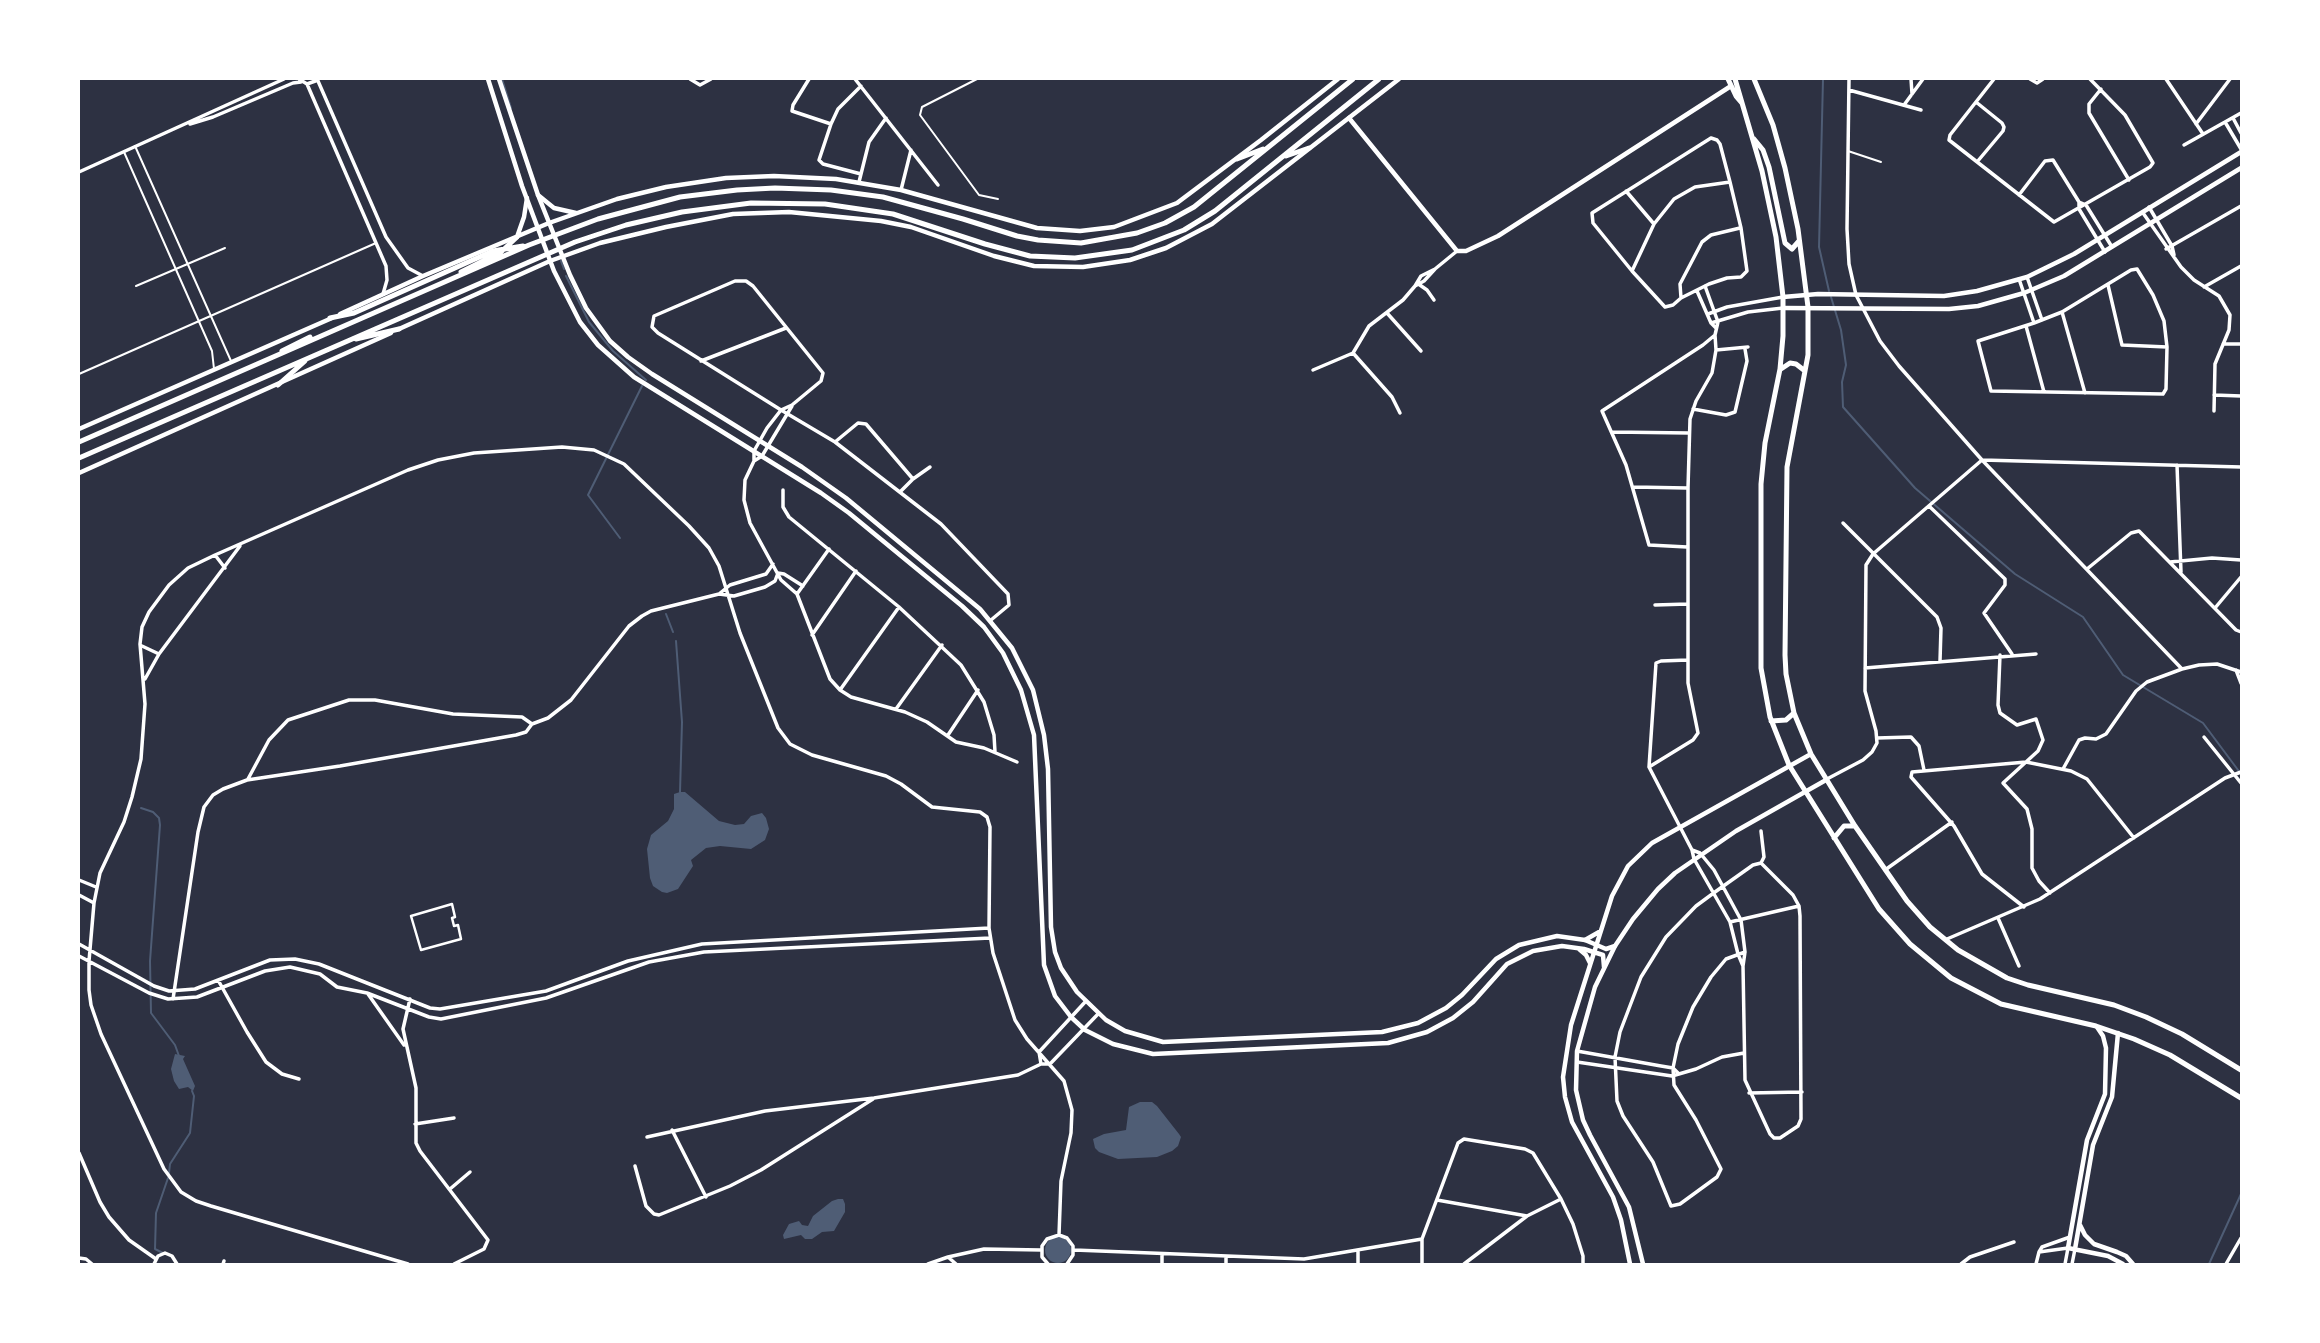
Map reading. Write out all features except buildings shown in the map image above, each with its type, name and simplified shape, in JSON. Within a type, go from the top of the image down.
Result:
[{"type":"main road","points":[[488,79],[550,261],[580,322],[609,356],[634,377],[821,493],[962,606],[998,645],[1021,690],[1034,735],[1044,965],[1055,996],[1085,1030],[1113,1044],[1153,1054],[1388,1043],[1427,1032],[1453,1018],[1473,1002],[1507,964],[1522,955],[1543,948],[1578,948],[1603,955],[1604,967]]},
{"type":"main road","points":[[499,79],[538,195],[563,257],[586,308],[619,350],[855,504],[960,591],[990,620],[1020,662],[1034,690],[1042,719],[1048,769],[1051,928],[1055,952],[1068,980],[1098,1014],[1125,1031],[1163,1042],[1382,1031],[1418,1023],[1446,1008],[1462,996],[1496,959],[1519,945],[1557,936],[1585,940],[1606,948],[1615,946]]},
{"type":"main road","points":[[79,429],[549,223],[617,199],[666,187],[726,178],[815,177],[901,190],[1020,225],[1056,231],[1114,227],[1157,213],[1177,203],[1338,79]]},
{"type":"main road","points":[[79,442],[529,245],[625,211],[680,197],[775,188],[831,190],[883,197],[1017,236],[1058,243],[1081,243],[1129,236],[1165,223],[1210,195],[1353,79]]},
{"type":"main road","points":[[79,458],[534,259],[575,242],[652,218],[711,207],[825,204],[893,214],[1030,256],[1098,256],[1142,247],[1190,226],[1215,211],[1379,79]]},
{"type":"main road","points":[[79,473],[550,261],[623,237],[696,220],[733,214],[789,212],[838,215],[911,227],[994,256],[1034,266],[1100,266],[1147,255],[1208,226],[1399,79]]},
{"type":"main road","points":[[1728,79],[1743,104]]},
{"type":"main road","points":[[1735,79],[1753,136],[1776,237],[1783,297],[1780,369],[1765,443],[1761,484],[1761,668],[1771,720],[1789,765],[1869,895],[1889,922],[1930,962],[1951,978],[2003,1004],[2118,1033],[2170,1055],[2239,1095]]},
{"type":"main road","points":[[1756,81],[1779,145],[1793,202],[1807,294],[1809,342],[1788,454],[1786,482],[1785,655],[1787,683],[1794,713],[1811,754],[1885,870],[1913,908],[1945,940],[1974,961],[2007,978],[2114,1005],[2146,1017],[2182,1034],[2241,1070]]},
{"type":"main road","points":[[1349,118],[1457,251],[1475,248],[1498,236],[1731,86]]},
{"type":"main road","points":[[1753,136],[1763,150],[1769,167],[1785,243],[1792,248],[1800,242]]},
{"type":"main road","points":[[1237,159],[1269,147]]},
{"type":"main road","points":[[1283,157],[1310,148]]},
{"type":"main road","points":[[1783,297],[1807,294],[1944,296],[1976,291],[2027,277],[2105,236],[2241,150]]},
{"type":"main road","points":[[1783,308],[1962,307],[1991,303],[2024,293],[2053,282],[2113,248],[2241,169]]},
{"type":"main road","points":[[774,176],[775,188]]},
{"type":"main road","points":[[538,195],[554,208],[577,213]]},
{"type":"main road","points":[[277,355],[290,345],[453,276],[501,252],[517,237],[527,198]]},
{"type":"main road","points":[[330,318],[354,313],[493,251],[529,245]]},
{"type":"main road","points":[[342,342],[399,329]]},
{"type":"main road","points":[[278,385],[308,358]]},
{"type":"main road","points":[[1780,369],[1790,363],[1805,370]]},
{"type":"main road","points":[[1771,720],[1786,720],[1794,713]]},
{"type":"main road","points":[[1630,1264],[1617,1209],[1607,1184],[1576,1132],[1565,1097],[1564,1063],[1568,1037],[1616,886],[1628,866],[1652,843],[1811,754]]},
{"type":"main road","points":[[1643,1264],[1629,1207],[1583,1120],[1576,1090],[1577,1051],[1586,1013],[1615,946],[1658,889],[1700,853],[1826,780]]},
{"type":"main road","points":[[1834,838],[1844,827],[1855,826]]},
{"type":"main road","points":[[1041,876],[1050,876]]},
{"type":"main road","points":[[1585,940],[1600,932]]},
{"type":"main road","points":[[1578,948],[1590,963]]},
{"type":"main road","points":[[2096,1026],[2105,1041],[2107,1056],[2105,1094],[2085,1150],[2068,1248],[2108,1256],[2123,1264]]},
{"type":"main road","points":[[2075,1249],[2093,1145],[2112,1097],[2118,1033]]},
{"type":"main road","points":[[2080,1224],[2088,1240],[2126,1256],[2133,1264]]},
{"type":"main road","points":[[2072,1225],[2075,1249]]},
{"type":"main road","points":[[2108,1256],[2110,1250]]},
{"type":"street","points":[[79,172],[284,79]]},
{"type":"street","points":[[690,79],[700,85],[711,79]]},
{"type":"street","points":[[809,79],[792,111],[831,124]]},
{"type":"street","points":[[855,79],[938,185]]},
{"type":"street","points":[[1849,79],[1847,248],[1856,295],[1880,341],[1982,460],[2182,669]]},
{"type":"street","points":[[1911,79],[1912,94]]},
{"type":"street","points":[[1904,105],[1923,79]]},
{"type":"street","points":[[1994,79],[1949,138],[2054,222],[2129,180],[2150,167],[2153,161],[2125,116],[2090,79]]},
{"type":"street","points":[[2030,79],[2037,83],[2043,79]]},
{"type":"street","points":[[2166,79],[2203,134]]},
{"type":"street","points":[[2196,124],[2230,79]]},
{"type":"street","points":[[181,127],[213,117],[300,80],[307,84],[376,242],[387,274],[383,294]]},
{"type":"street","points":[[307,84],[319,80],[386,237],[408,268],[423,276]]},
{"type":"street","points":[[860,174],[823,164],[820,156],[841,105],[861,86]]},
{"type":"street","points":[[2101,88],[2089,104],[2089,113],[2129,180]]},
{"type":"street","points":[[1849,90],[1921,110]]},
{"type":"street","points":[[1976,102],[2004,127],[1977,162]]},
{"type":"street","points":[[2185,145],[2241,113]]},
{"type":"street","points":[[859,182],[872,136],[886,118]]},
{"type":"street","points":[[2233,118],[2241,133]]},
{"type":"street","points":[[2225,122],[2239,140],[2241,150]]},
{"type":"street","points":[[1711,138],[1720,144],[1730,181],[1741,228],[1746,273],[1704,286],[1669,307],[1662,306],[1591,219],[1594,210],[1711,138]]},
{"type":"street","points":[[901,190],[911,150]]},
{"type":"street","points":[[2019,195],[2045,161],[2055,161],[2105,252]]},
{"type":"street","points":[[1632,271],[1654,224],[1667,205],[1687,190],[1730,181]]},
{"type":"street","points":[[1626,191],[1654,224]]},
{"type":"street","points":[[2079,202],[2086,205],[2113,248]]},
{"type":"street","points":[[2166,249],[2241,206]]},
{"type":"street","points":[[2149,207],[2172,246],[2174,257]]},
{"type":"street","points":[[2142,212],[2166,249],[2187,274],[2219,296],[2230,314],[2231,324],[2216,364],[2214,411]]},
{"type":"street","points":[[2091,228],[2098,223]]},
{"type":"street","points":[[1681,298],[1680,284],[1702,242],[1711,235],[1741,228]]},
{"type":"street","points":[[2156,234],[2163,230]]},
{"type":"street","points":[[1313,370],[1353,353],[1369,326],[1404,300],[1416,284],[1424,281],[1457,251]]},
{"type":"street","points":[[2204,287],[2241,266]]},
{"type":"street","points":[[2134,269],[2140,272],[2160,309],[2167,347],[2166,389],[2163,394],[1994,392],[1989,388],[1978,341],[2062,312],[2134,269]]},
{"type":"street","points":[[2027,277],[2042,320]]},
{"type":"street","points":[[2019,279],[2034,323]]},
{"type":"street","points":[[990,620],[1009,605],[1008,594],[941,524],[835,442],[788,415],[780,410],[701,361],[654,330],[651,323],[654,316],[741,280],[753,286],[823,376],[821,381],[792,405],[780,410],[760,441],[745,480],[744,506],[754,532],[781,580],[797,594],[830,679],[851,697],[896,709],[927,722],[964,745],[995,752],[1017,762]]},
{"type":"street","points":[[1416,284],[1427,290],[1434,300]]},
{"type":"street","points":[[2108,285],[2122,345],[2167,347]]},
{"type":"street","points":[[1649,767],[1697,736],[1688,660],[1689,432],[1693,409],[1712,373],[1718,322],[1704,286]]},
{"type":"street","points":[[1697,291],[1711,323],[1716,328]]},
{"type":"street","points":[[1708,314],[1741,304],[1783,297]]},
{"type":"street","points":[[2028,304],[2036,301]]},
{"type":"street","points":[[1741,304],[1742,314]]},
{"type":"street","points":[[1711,323],[1742,314],[1783,308]]},
{"type":"street","points":[[2062,312],[2085,393]]},
{"type":"street","points":[[1387,313],[1421,351]]},
{"type":"street","points":[[2026,326],[2044,393]]},
{"type":"street","points":[[701,361],[786,328]]},
{"type":"street","points":[[1687,547],[1649,545],[1633,488],[1602,411],[1715,335]]},
{"type":"street","points":[[2223,344],[2241,345]]},
{"type":"street","points":[[1693,409],[1726,415],[1735,412],[1746,361],[1746,348],[1716,350]]},
{"type":"street","points":[[1353,353],[1392,397],[1400,413]]},
{"type":"street","points":[[2214,395],[2241,396]]},
{"type":"street","points":[[754,461],[762,456],[792,405]]},
{"type":"street","points":[[835,442],[858,423],[866,424],[913,479]]},
{"type":"street","points":[[1612,432],[1689,432]]},
{"type":"street","points":[[408,1264],[195,1201],[181,1192],[164,1169],[101,1034],[91,1005],[89,951],[96,887],[105,859],[124,822],[137,778],[144,732],[144,681],[140,644],[144,621],[169,585],[188,568],[408,470],[438,460],[489,451],[574,447],[607,455],[631,470],[702,539],[719,566],[740,633],[778,728],[790,744],[812,755],[886,776],[932,807],[980,812],[987,817],[990,827],[989,928],[1000,974],[1015,1020],[1067,1087],[1072,1110],[1071,1133],[1061,1181],[1059,1235]]},
{"type":"street","points":[[1826,780],[1863,760],[1872,752],[1877,741],[1867,700],[1864,569],[1873,554],[1982,460],[2241,467]]},
{"type":"street","points":[[2177,465],[2181,574]]},
{"type":"street","points":[[901,491],[930,467]]},
{"type":"street","points":[[1633,488],[1688,488]]},
{"type":"street","points":[[783,490],[785,513],[899,607],[961,665],[978,690],[993,726],[995,752]]},
{"type":"street","points":[[1929,506],[2004,578],[2006,583],[1985,610],[1985,616],[2012,654]]},
{"type":"street","points":[[1843,523],[1937,617],[1941,628],[1940,661]]},
{"type":"street","points":[[2087,569],[2136,531],[2142,533],[2241,632]]},
{"type":"street","points":[[144,681],[159,654],[241,544]]},
{"type":"street","points":[[797,594],[829,549]]},
{"type":"street","points":[[215,555],[225,568]]},
{"type":"street","points":[[2170,562],[2212,558],[2241,560]]},
{"type":"street","points":[[719,594],[730,585],[761,577],[773,564]]},
{"type":"street","points":[[812,635],[856,570]]},
{"type":"street","points":[[778,573],[803,586]]},
{"type":"street","points":[[173,1000],[204,807],[212,796],[247,780],[526,732],[532,724],[548,718],[571,700],[629,626],[642,616],[651,611],[719,594],[734,596],[765,587],[772,584],[778,573]]},
{"type":"street","points":[[2215,608],[2241,577]]},
{"type":"street","points":[[1655,605],[1688,604]]},
{"type":"street","points":[[840,690],[899,607]]},
{"type":"street","points":[[140,644],[159,654]]},
{"type":"street","points":[[896,709],[942,645]]},
{"type":"street","points":[[1865,668],[2036,654]]},
{"type":"street","points":[[2000,655],[2000,713],[2017,725],[2036,719],[2042,734],[2042,745],[2003,783],[2027,809],[2032,829],[2032,868],[2050,893]]},
{"type":"street","points":[[1688,660],[1656,663],[1649,767],[1692,850],[1694,859],[1731,922],[1743,966]]},
{"type":"street","points":[[2063,769],[2079,740],[2096,739],[2106,734],[2139,688],[2152,681],[2182,669],[2208,664],[2239,671],[2241,683]]},
{"type":"street","points":[[947,735],[978,690]]},
{"type":"street","points":[[247,780],[269,740],[288,720],[349,700],[375,700],[453,715],[522,717],[532,724]]},
{"type":"street","points":[[1877,741],[1911,737],[1919,746],[1924,770]]},
{"type":"street","points":[[2204,737],[2241,783]]},
{"type":"street","points":[[2024,907],[1982,874],[1952,822],[1912,777],[1912,772],[2026,762],[2078,773],[2087,779],[2134,838]]},
{"type":"street","points":[[1945,940],[2024,907],[2050,893],[2233,773],[2241,772]]},
{"type":"street","points":[[1885,870],[1952,822]]},
{"type":"street","points":[[1745,952],[1726,959],[1719,967],[1693,1007],[1678,1044],[1672,1068],[1677,1092],[1696,1120],[1721,1169],[1717,1177],[1680,1204],[1671,1206],[1653,1162],[1621,1111],[1615,1088],[1615,1057],[1628,1007],[1648,964],[1680,922],[1723,886],[1753,865],[1761,863],[1764,857],[1761,831]]},
{"type":"street","points":[[1692,850],[1700,853],[1723,886],[1741,920],[1745,952],[1745,1080],[1770,1134],[1774,1138],[1780,1138],[1801,1123],[1798,906],[1793,895],[1761,863]]},
{"type":"street","points":[[79,880],[96,887]]},
{"type":"street","points":[[79,895],[94,903]]},
{"type":"street","points":[[452,904],[456,917],[452,918],[454,926],[457,925],[461,939],[421,950],[411,916],[452,904]]},
{"type":"street","points":[[1731,922],[1798,906]]},
{"type":"street","points":[[1998,918],[2019,966]]},
{"type":"street","points":[[79,944],[154,986],[174,991],[195,989],[270,960],[295,959],[319,964],[440,1009],[536,993],[643,957],[702,944],[989,928]]},
{"type":"street","points":[[79,956],[149,993],[173,1000],[197,997],[265,971],[290,967],[320,974],[337,987],[367,993],[433,1018],[447,1018],[546,998],[649,962],[704,952],[990,938]]},
{"type":"street","points":[[218,980],[266,1062],[282,1074],[299,1079]]},
{"type":"street","points":[[367,993],[406,1048]]},
{"type":"street","points":[[410,999],[403,1029],[416,1088],[415,1134],[420,1151],[486,1236],[486,1246],[454,1264]]},
{"type":"street","points":[[1039,1052],[1086,1001]]},
{"type":"street","points":[[648,1137],[778,1108],[874,1098],[1018,1074],[1041,1064],[1050,1064],[1098,1014]]},
{"type":"street","points":[[1577,1051],[1672,1068],[1679,1074]]},
{"type":"street","points":[[1039,1052],[1041,1064]]},
{"type":"street","points":[[1576,1062],[1672,1076],[1696,1069],[1722,1056],[1744,1053]]},
{"type":"street","points":[[2107,1056],[2115,1056]]},
{"type":"street","points":[[1749,1093],[1802,1092]]},
{"type":"street","points":[[635,1166],[644,1200],[654,1214],[665,1213],[761,1170],[874,1098]]},
{"type":"street","points":[[415,1124],[454,1118]]},
{"type":"street","points":[[2091,1128],[2099,1130]]},
{"type":"street","points":[[672,1130],[706,1196]]},
{"type":"street","points":[[1422,1264],[1422,1239],[1458,1143],[1464,1139],[1529,1151],[1536,1157],[1561,1199],[1579,1241],[1583,1264]]},
{"type":"street","points":[[79,1153],[100,1202],[129,1240],[155,1262],[161,1254],[169,1254],[175,1258],[177,1264]]},
{"type":"street","points":[[450,1189],[470,1172]]},
{"type":"street","points":[[1465,1264],[1527,1216],[1561,1199]]},
{"type":"street","points":[[1437,1200],[1527,1216]]},
{"type":"street","points":[[1048,1264],[1042,1257],[1041,1250],[1046,1239],[1059,1235],[1067,1238],[1074,1250],[1068,1264]]},
{"type":"street","points":[[2036,1264],[2039,1252],[2047,1244],[2070,1237]]},
{"type":"street","points":[[2227,1264],[2241,1238]]},
{"type":"street","points":[[1074,1250],[1291,1262],[1422,1239]]},
{"type":"street","points":[[1961,1264],[1970,1257],[2014,1242]]},
{"type":"street","points":[[928,1264],[948,1256],[994,1248],[1041,1250]]},
{"type":"street","points":[[2039,1252],[2068,1248],[2064,1264]]},
{"type":"street","points":[[2072,1264],[2075,1249]]},
{"type":"street","points":[[1358,1250],[1358,1264]]},
{"type":"street","points":[[1162,1254],[1162,1264]]},
{"type":"street","points":[[948,1256],[956,1264]]},
{"type":"street","points":[[1226,1257],[1226,1264]]},
{"type":"street","points":[[79,1258],[92,1264]]},
{"type":"lane","points":[[977,79],[922,107],[920,112],[979,195],[998,200]]},
{"type":"lane","points":[[135,146],[163,205],[209,316],[232,362]]},
{"type":"lane","points":[[123,151],[214,356],[214,371]]},
{"type":"lane","points":[[1847,151],[1881,162]]},
{"type":"lane","points":[[79,374],[376,242]]},
{"type":"lane","points":[[136,286],[225,248]]},
{"type":"water","points":[[685,792],[719,821],[744,824],[751,816],[762,813],[769,829],[765,840],[751,849],[720,846],[706,848],[691,860],[693,866],[678,889],[667,893],[653,886],[647,849],[651,835],[668,821],[674,809],[674,794]]},
{"type":"water","points":[[175,1054],[185,1056],[183,1059],[195,1086],[193,1091],[188,1087],[179,1089],[174,1081],[171,1069]]},
{"type":"water","points":[[1140,1102],[1152,1102],[1157,1106],[1181,1137],[1178,1146],[1157,1157],[1118,1159],[1099,1152],[1093,1139],[1126,1130],[1129,1107]]},
{"type":"water","points":[[838,1199],[843,1199],[845,1212],[834,1231],[822,1232],[812,1239],[805,1239],[801,1235],[784,1239],[783,1235],[789,1224],[799,1221],[808,1226],[813,1216]]},
{"type":"water","points":[[1058,1237],[1067,1241],[1071,1250],[1067,1259],[1058,1263],[1049,1259],[1045,1250],[1049,1241]]},
{"type":"waterway","points":[[502,79],[511,108]]},
{"type":"waterway","points":[[1823,79],[1819,247],[1829,291]]},
{"type":"waterway","points":[[561,261],[564,269]]},
{"type":"waterway","points":[[566,276],[589,322],[613,351],[646,380]]},
{"type":"waterway","points":[[1831,297],[1841,330],[1846,365],[1842,382],[1843,407],[1915,488],[2015,574],[2083,617],[2123,675],[2203,723],[2241,774]]},
{"type":"waterway","points":[[620,538],[588,495],[642,386]]},
{"type":"waterway","points":[[666,614],[673,632]]},
{"type":"waterway","points":[[676,641],[682,722],[680,792]]},
{"type":"waterway","points":[[141,808],[153,812],[159,818],[160,825],[150,961],[151,1013],[175,1045],[179,1056]]},
{"type":"waterway","points":[[169,1173],[170,1164],[190,1133],[194,1096],[192,1091]]},
{"type":"waterway","points":[[163,1253],[155,1249],[156,1213],[168,1178]]},
{"type":"waterway","points":[[2209,1264],[2241,1194]]}]
